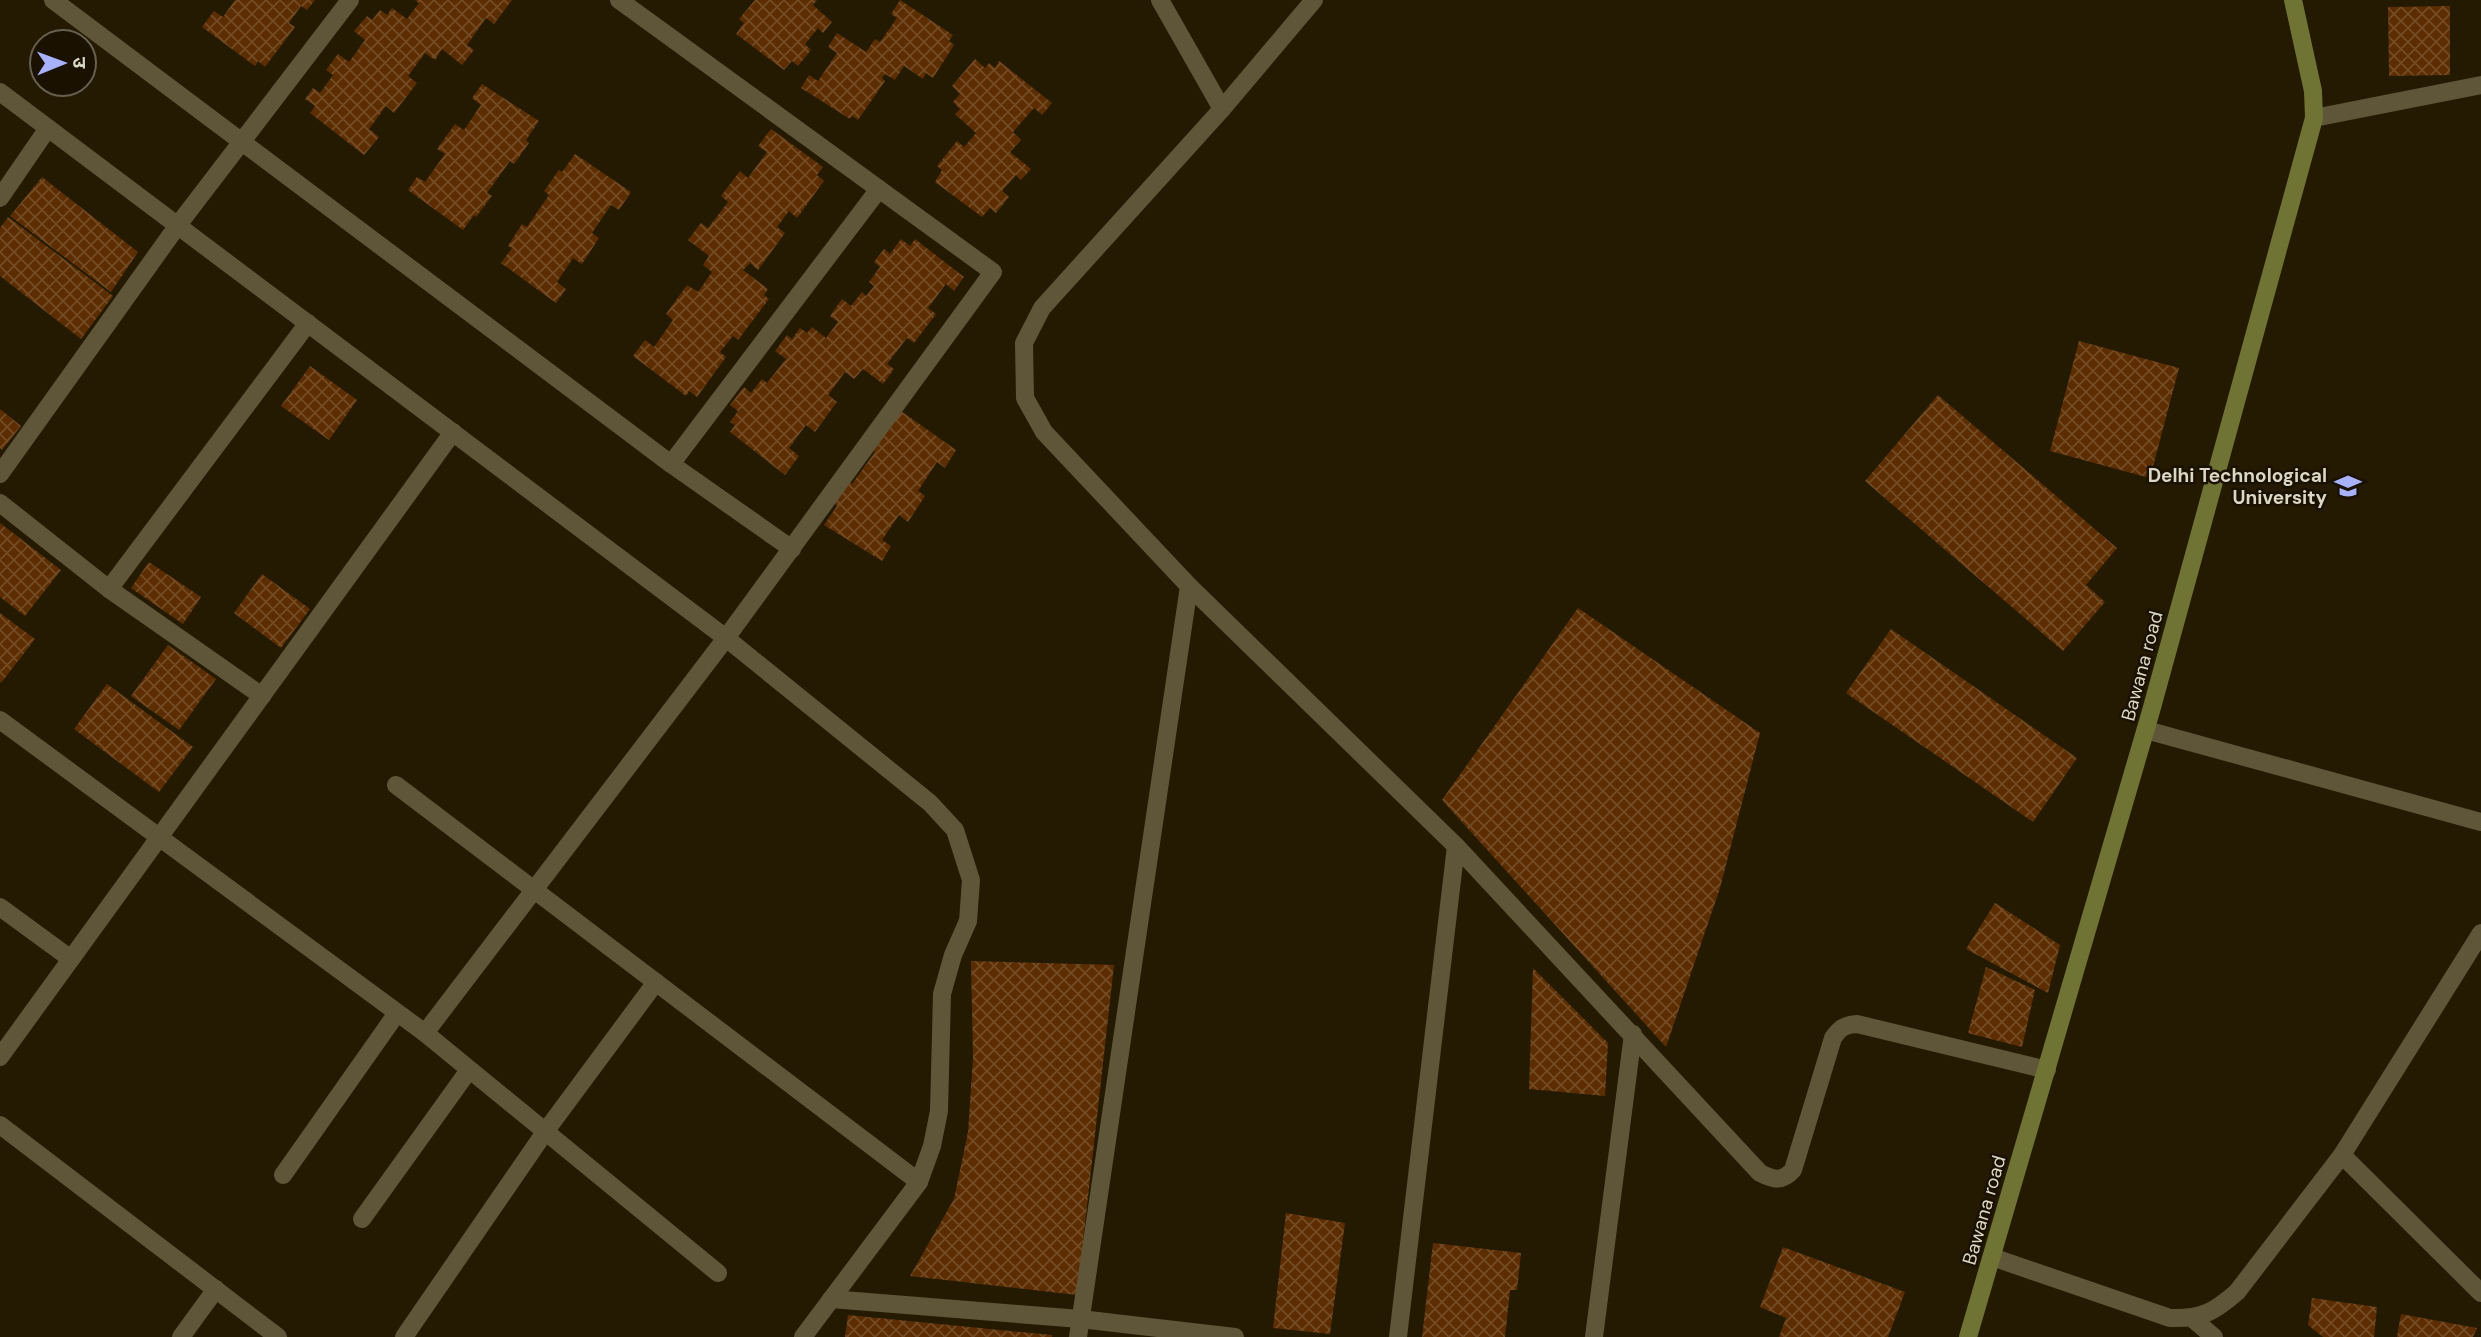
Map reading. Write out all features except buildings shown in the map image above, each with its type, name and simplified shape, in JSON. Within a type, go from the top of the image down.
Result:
[{"type":"main road","name":"Bawana road","points":[[1968,1337],[2146,730],[2314,118],[2313,91],[2293,0]]},
{"type":"street","points":[[53,0],[671,464],[792,549]]},
{"type":"street","points":[[0,474],[178,225],[350,0]]},
{"type":"street","points":[[425,1033],[726,638],[993,272],[619,0]]},
{"type":"street","points":[[1160,0],[1222,109]]},
{"type":"street","points":[[1314,0],[1222,109],[1042,308],[1024,343],[1025,398],[1044,432],[1189,586],[1456,846],[1760,1172],[1774,1180],[1786,1178],[1793,1170],[1833,1038],[1840,1028],[1847,1024],[1857,1024],[2047,1070]]},
{"type":"street","points":[[2314,118],[2481,85]]},
{"type":"street","points":[[0,92],[726,638],[930,803],[955,830],[971,880],[968,921],[953,955],[943,994],[939,1111],[932,1146],[919,1182],[803,1337]]},
{"type":"street","points":[[0,198],[48,128]]},
{"type":"street","points":[[671,464],[879,189]]},
{"type":"street","points":[[109,589],[308,323]]},
{"type":"street","points":[[0,1057],[453,432]]},
{"type":"street","points":[[0,503],[109,589],[262,696]]},
{"type":"street","points":[[1078,1337],[1189,586]]},
{"type":"street","points":[[0,720],[425,1033],[718,1273]]},
{"type":"street","points":[[2146,730],[2481,822]]},
{"type":"street","points":[[396,785],[919,1182]]},
{"type":"street","points":[[1398,1337],[1456,846]]},
{"type":"street","points":[[0,907],[71,959]]},
{"type":"street","points":[[1992,1257],[2171,1318],[2193,1319],[2217,1309],[2237,1292],[2342,1155],[2481,933]]},
{"type":"street","points":[[404,1337],[545,1132],[656,982]]},
{"type":"street","points":[[283,1174],[397,1013]]},
{"type":"street","points":[[1594,1337],[1633,1034]]},
{"type":"street","points":[[362,1219],[469,1070]]},
{"type":"street","points":[[0,1125],[278,1337]]},
{"type":"street","points":[[2342,1155],[2481,1293]]},
{"type":"street","points":[[181,1337],[216,1289]]},
{"type":"street","points":[[831,1299],[1080,1319],[1235,1337]]},
{"type":"street","points":[[2193,1319],[2214,1337]]},
{"type":"place","name":"Delhi Technological University","points":[[2348,486]]}]
